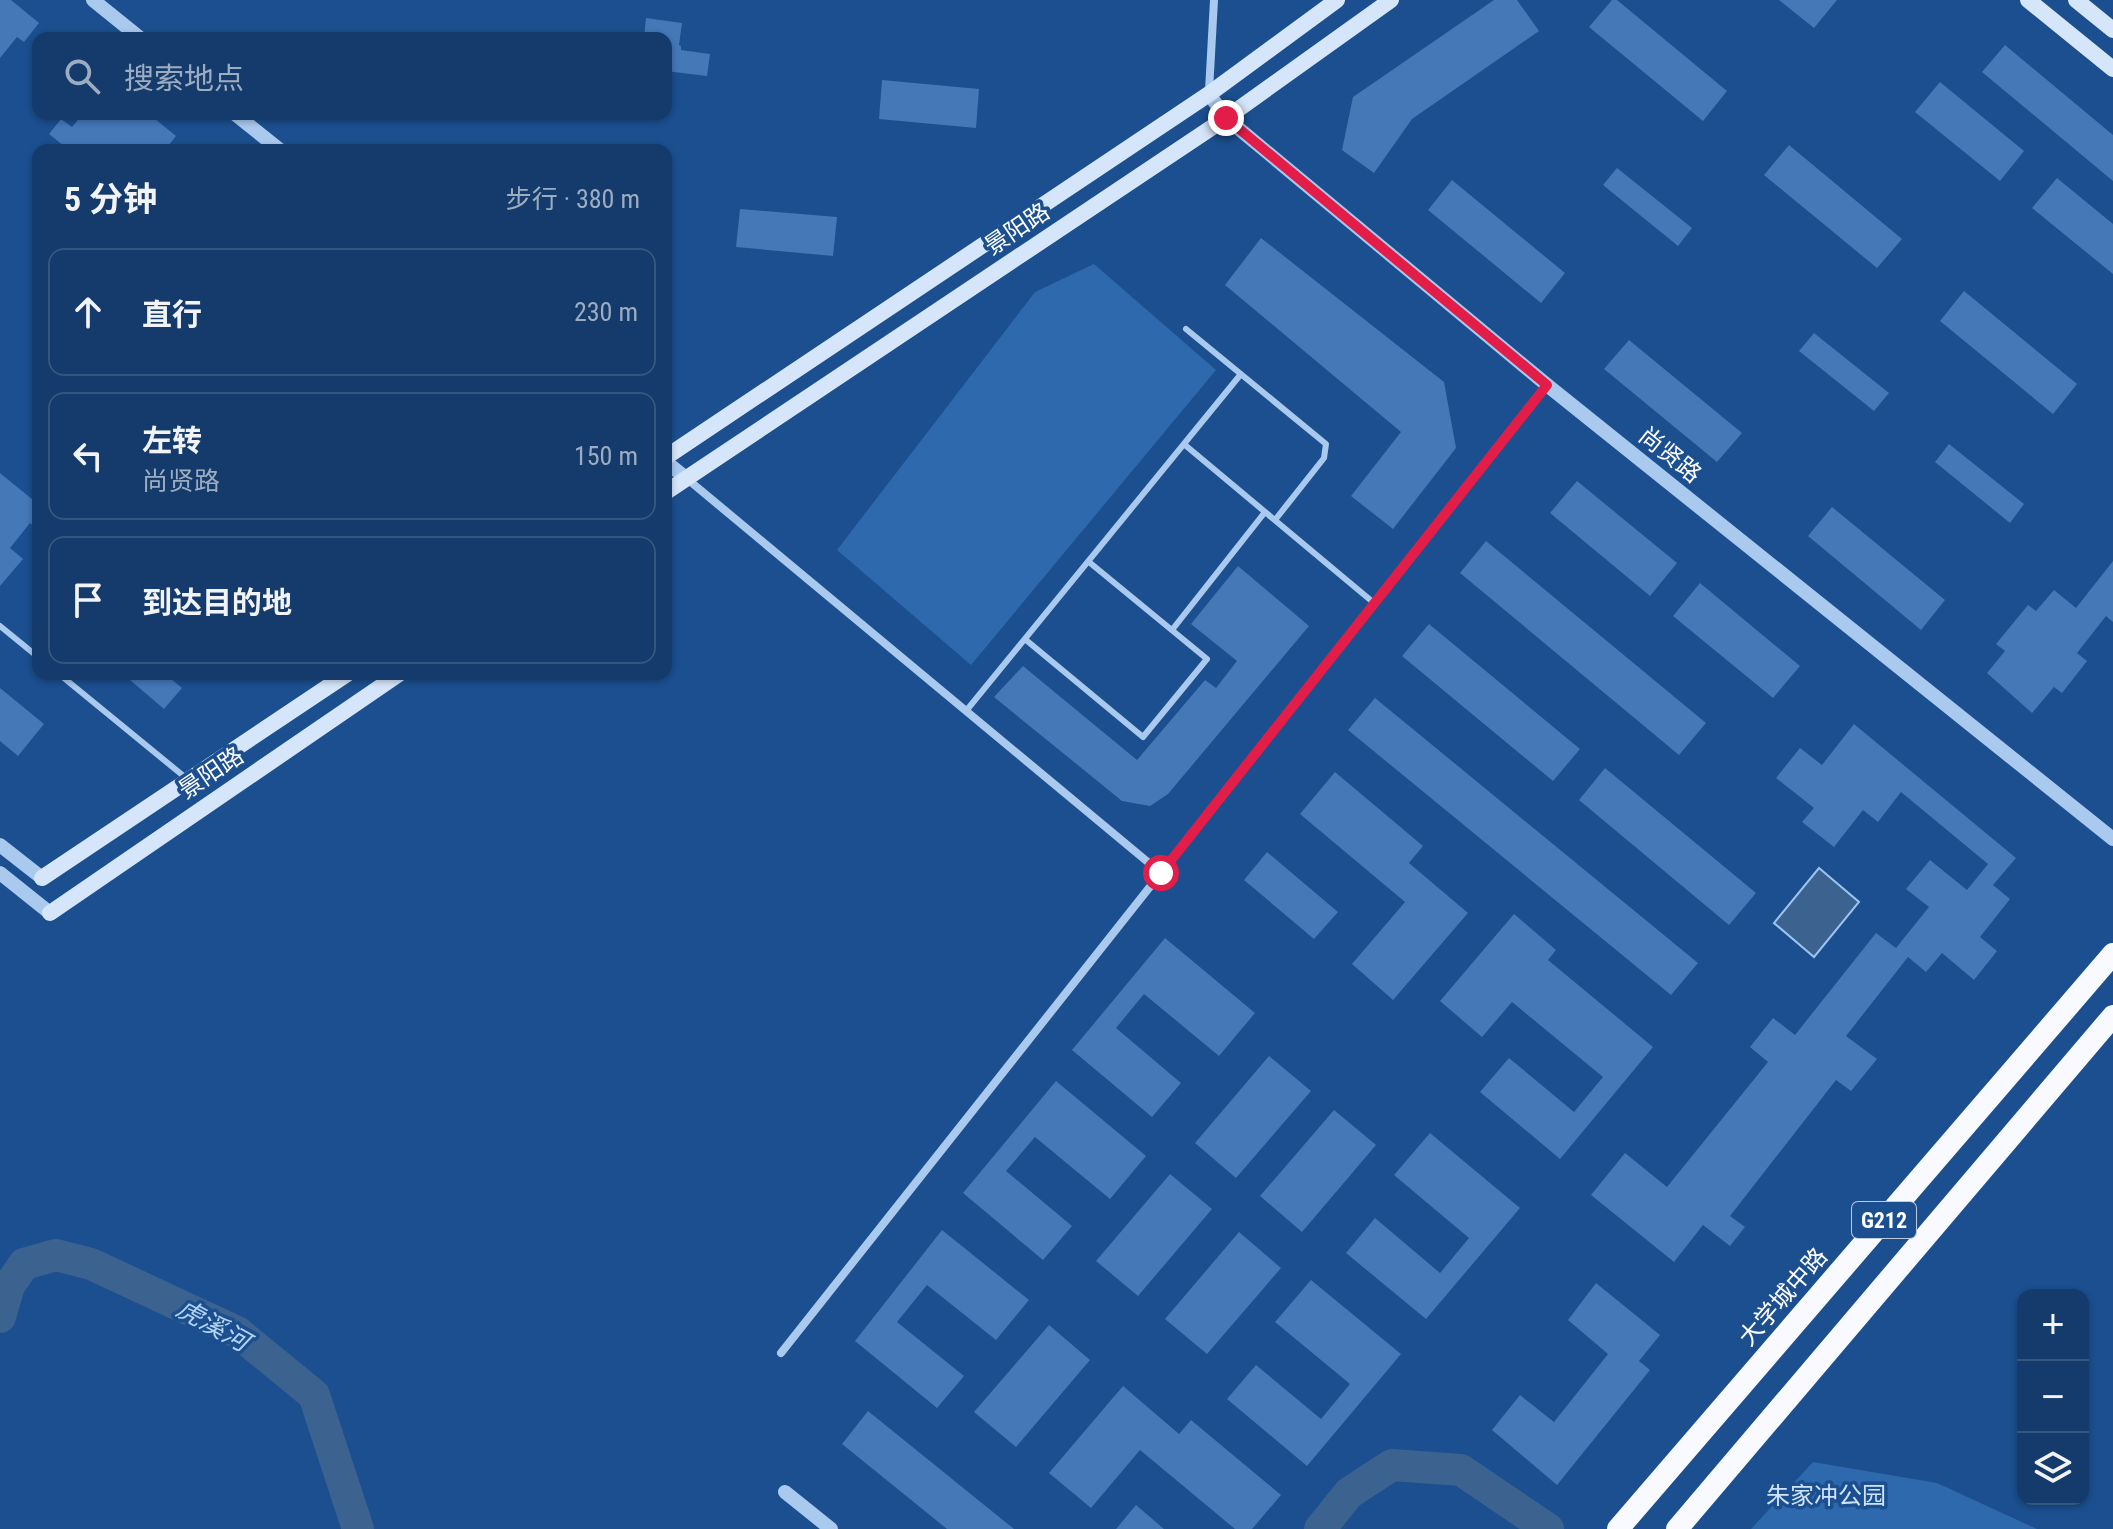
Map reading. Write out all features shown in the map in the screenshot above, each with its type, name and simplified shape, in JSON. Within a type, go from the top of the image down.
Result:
[{"type":"highway","name":"大学城中路","points":[[1618,1529],[2113,954]]},
{"type":"highway","name":"G212","points":[[1682,1522],[2113,1016]]},
{"type":"main road","name":"景阳路","points":[[672,455],[1209,94],[1337,0]]},
{"type":"main road","name":"景阳路","points":[[672,488],[1226,118],[1391,0]]},
{"type":"main road","points":[[2028,0],[2113,69]]},
{"type":"main road","points":[[2076,0],[2113,30]]},
{"type":"main road","name":"景阳路","points":[[42,878],[338,680]]},
{"type":"main road","name":"景阳路","points":[[50,913],[390,680]]},
{"type":"street","points":[[93,0],[133,32]]},
{"type":"street","points":[[1209,94],[1214,0]]},
{"type":"street","name":"尚贤路","points":[[1209,94],[1226,118],[1547,385],[2113,839]]},
{"type":"street","points":[[242,120],[272,144]]},
{"type":"street","points":[[781,1353],[1547,385]]},
{"type":"street","points":[[672,465],[1161,873]]},
{"type":"street","points":[[0,845],[42,878]]},
{"type":"street","points":[[0,873],[50,913]]},
{"type":"street","points":[[785,1492],[831,1529]]},
{"type":"lane","points":[[1186,329],[1326,444],[1324,458],[1275,520]]},
{"type":"lane","points":[[966,711],[1241,374]]},
{"type":"lane","points":[[1185,445],[1374,603]]},
{"type":"lane","points":[[1172,630],[1265,512]]},
{"type":"lane","points":[[1026,640],[1143,737],[1207,659],[1089,562]]},
{"type":"lane","points":[[0,626],[32,652]]},
{"type":"lane","points":[[66,680],[190,781]]},
{"type":"green space","points":[[1094,264],[1216,370],[971,665],[837,550],[1035,292]]},
{"type":"green space","name":"朱家冲公园","points":[[1813,1462],[1937,1483],[2037,1529],[1751,1529]]},
{"type":"shaded area","points":[[1819,868],[1859,902],[1814,957],[1774,923]]},
{"type":"building","points":[[0,0],[11,0],[39,23],[24,42],[17,37],[0,58]]},
{"type":"building","points":[[1494,0],[1517,0],[1539,31],[1412,119],[1374,173],[1342,150],[1353,97]]},
{"type":"building","points":[[1612,0],[1617,0],[1727,91],[1703,121],[1589,27]]},
{"type":"building","points":[[1779,0],[1837,0],[1814,28]]},
{"type":"building","points":[[646,18],[682,23],[681,50],[710,54],[707,76],[672,72],[672,32],[645,32]]},
{"type":"building","points":[[2005,45],[2113,135],[2113,181],[1982,72]]},
{"type":"building","points":[[882,80],[979,89],[976,128],[879,119]]},
{"type":"building","points":[[1940,82],[2024,151],[2000,181],[1915,112]]},
{"type":"building","points":[[60,120],[72,127],[78,120],[156,120],[176,136],[170,144],[62,144],[49,134]]},
{"type":"building","points":[[1789,145],[1902,239],[1877,268],[1764,175]]},
{"type":"building","points":[[1617,168],[1692,228],[1678,246],[1603,185]]},
{"type":"building","points":[[2057,178],[2113,224],[2113,274],[2032,208]]},
{"type":"building","points":[[1452,180],[1565,273],[1541,303],[1428,210]]},
{"type":"building","points":[[740,209],[837,217],[833,256],[736,247]]},
{"type":"building","points":[[1261,238],[1444,382],[1456,448],[1393,529],[1351,496],[1401,432],[1225,285]]},
{"type":"building","points":[[1964,291],[2077,384],[2053,414],[1940,321]]},
{"type":"building","points":[[1814,333],[1889,393],[1874,411],[1799,351]]},
{"type":"building","points":[[1629,340],[1742,433],[1717,462],[1604,369]]},
{"type":"building","points":[[1949,444],[2024,504],[2010,523],[1935,462]]},
{"type":"building","points":[[0,473],[32,499],[32,525],[30,523],[10,548],[23,559],[0,586]]},
{"type":"building","points":[[1577,481],[1677,563],[1650,596],[1550,513]]},
{"type":"building","points":[[1832,507],[1945,600],[1921,630],[1808,536]]},
{"type":"building","points":[[1486,541],[1706,723],[1679,755],[1460,573]]},
{"type":"building","points":[[2113,561],[2113,622],[2106,616],[2077,653],[2087,661],[2062,693],[2054,687],[2032,713],[1987,673],[2005,651],[1996,644],[2028,605],[2036,611],[2054,590],[2076,608]]},
{"type":"building","points":[[1238,566],[1309,626],[1168,794],[1150,806],[1122,801],[994,697],[1023,666],[1137,760],[1205,680],[1216,688],[1237,661],[1191,624]]},
{"type":"building","points":[[1700,583],[1800,666],[1773,698],[1673,616]]},
{"type":"building","points":[[1429,624],[1580,749],[1553,781],[1402,656]]},
{"type":"building","points":[[130,680],[172,680],[182,688],[164,709]]},
{"type":"building","points":[[0,688],[44,724],[18,756],[0,741]]},
{"type":"building","points":[[1375,698],[1698,963],[1671,995],[1348,730]]},
{"type":"building","points":[[1854,724],[2016,858],[1993,885],[2010,899],[1980,937],[1997,951],[1974,980],[1942,953],[1926,972],[1908,957],[1846,1036],[1877,1059],[1851,1091],[1836,1080],[1730,1216],[1745,1227],[1730,1246],[1703,1225],[1674,1262],[1591,1195],[1625,1153],[1667,1187],[1768,1062],[1750,1047],[1773,1018],[1795,1035],[1876,933],[1896,948],[1929,907],[1906,889],[1930,860],[1967,890],[1988,864],[1901,792],[1878,822],[1863,810],[1834,847],[1802,822],[1814,808],[1776,778],[1800,748],[1822,765]]},
{"type":"building","points":[[1605,768],[1756,893],[1729,925],[1579,800]]},
{"type":"building","points":[[1335,772],[1423,846],[1409,863],[1468,913],[1393,1000],[1352,964],[1405,902],[1300,814]]},
{"type":"building","points":[[1267,852],[1338,912],[1314,939],[1244,880]]},
{"type":"building","points":[[1514,914],[1556,950],[1548,960],[1653,1047],[1560,1159],[1480,1092],[1509,1058],[1574,1112],[1603,1077],[1512,1002],[1482,1037],[1440,1001]]},
{"type":"building","points":[[1165,938],[1255,1013],[1219,1056],[1144,994],[1116,1028],[1181,1083],[1152,1117],[1072,1050]]},
{"type":"building","points":[[1269,1056],[1311,1091],[1236,1178],[1195,1143]]},
{"type":"building","points":[[1056,1081],[1146,1156],[1110,1199],[1035,1137],[1006,1171],[1072,1226],[1043,1260],[963,1193]]},
{"type":"building","points":[[1334,1110],[1376,1145],[1302,1232],[1260,1196]]},
{"type":"building","points":[[1430,1133],[1520,1208],[1426,1319],[1346,1253],[1375,1218],[1440,1273],[1469,1238],[1394,1175]]},
{"type":"building","points":[[1170,1174],[1212,1209],[1138,1296],[1096,1261]]},
{"type":"building","points":[[942,1230],[1029,1300],[996,1340],[927,1285],[897,1322],[964,1376],[937,1408],[855,1341]]},
{"type":"building","points":[[1239,1232],[1281,1268],[1207,1354],[1165,1319]]},
{"type":"building","points":[[1311,1280],[1401,1354],[1307,1466],[1227,1399],[1256,1365],[1321,1419],[1350,1384],[1275,1322]]},
{"type":"building","points":[[1596,1283],[1660,1335],[1639,1361],[1650,1370],[1557,1485],[1492,1430],[1520,1395],[1554,1422],[1608,1354],[1568,1320]]},
{"type":"building","points":[[1049,1325],[1090,1360],[1016,1447],[974,1412]]},
{"type":"building","points":[[1123,1386],[1179,1434],[1191,1420],[1281,1495],[1252,1529],[1235,1529],[1140,1450],[1091,1508],[1049,1473]]},
{"type":"building","points":[[868,1411],[1014,1529],[947,1529],[842,1444]]},
{"type":"building","points":[[1136,1505],[1164,1529],[1116,1529]]},
{"type":"waterway","name":"虎溪河","points":[[0,1317],[9,1286],[24,1264],[56,1255],[91,1264],[237,1332],[314,1395],[358,1529]]},
{"type":"waterway","name":"虎溪河","points":[[1320,1529],[1349,1493],[1392,1465],[1461,1470],[1548,1529]]},
{"type":"route","points":[[1161,873],[1547,385],[1226,118]]}]
